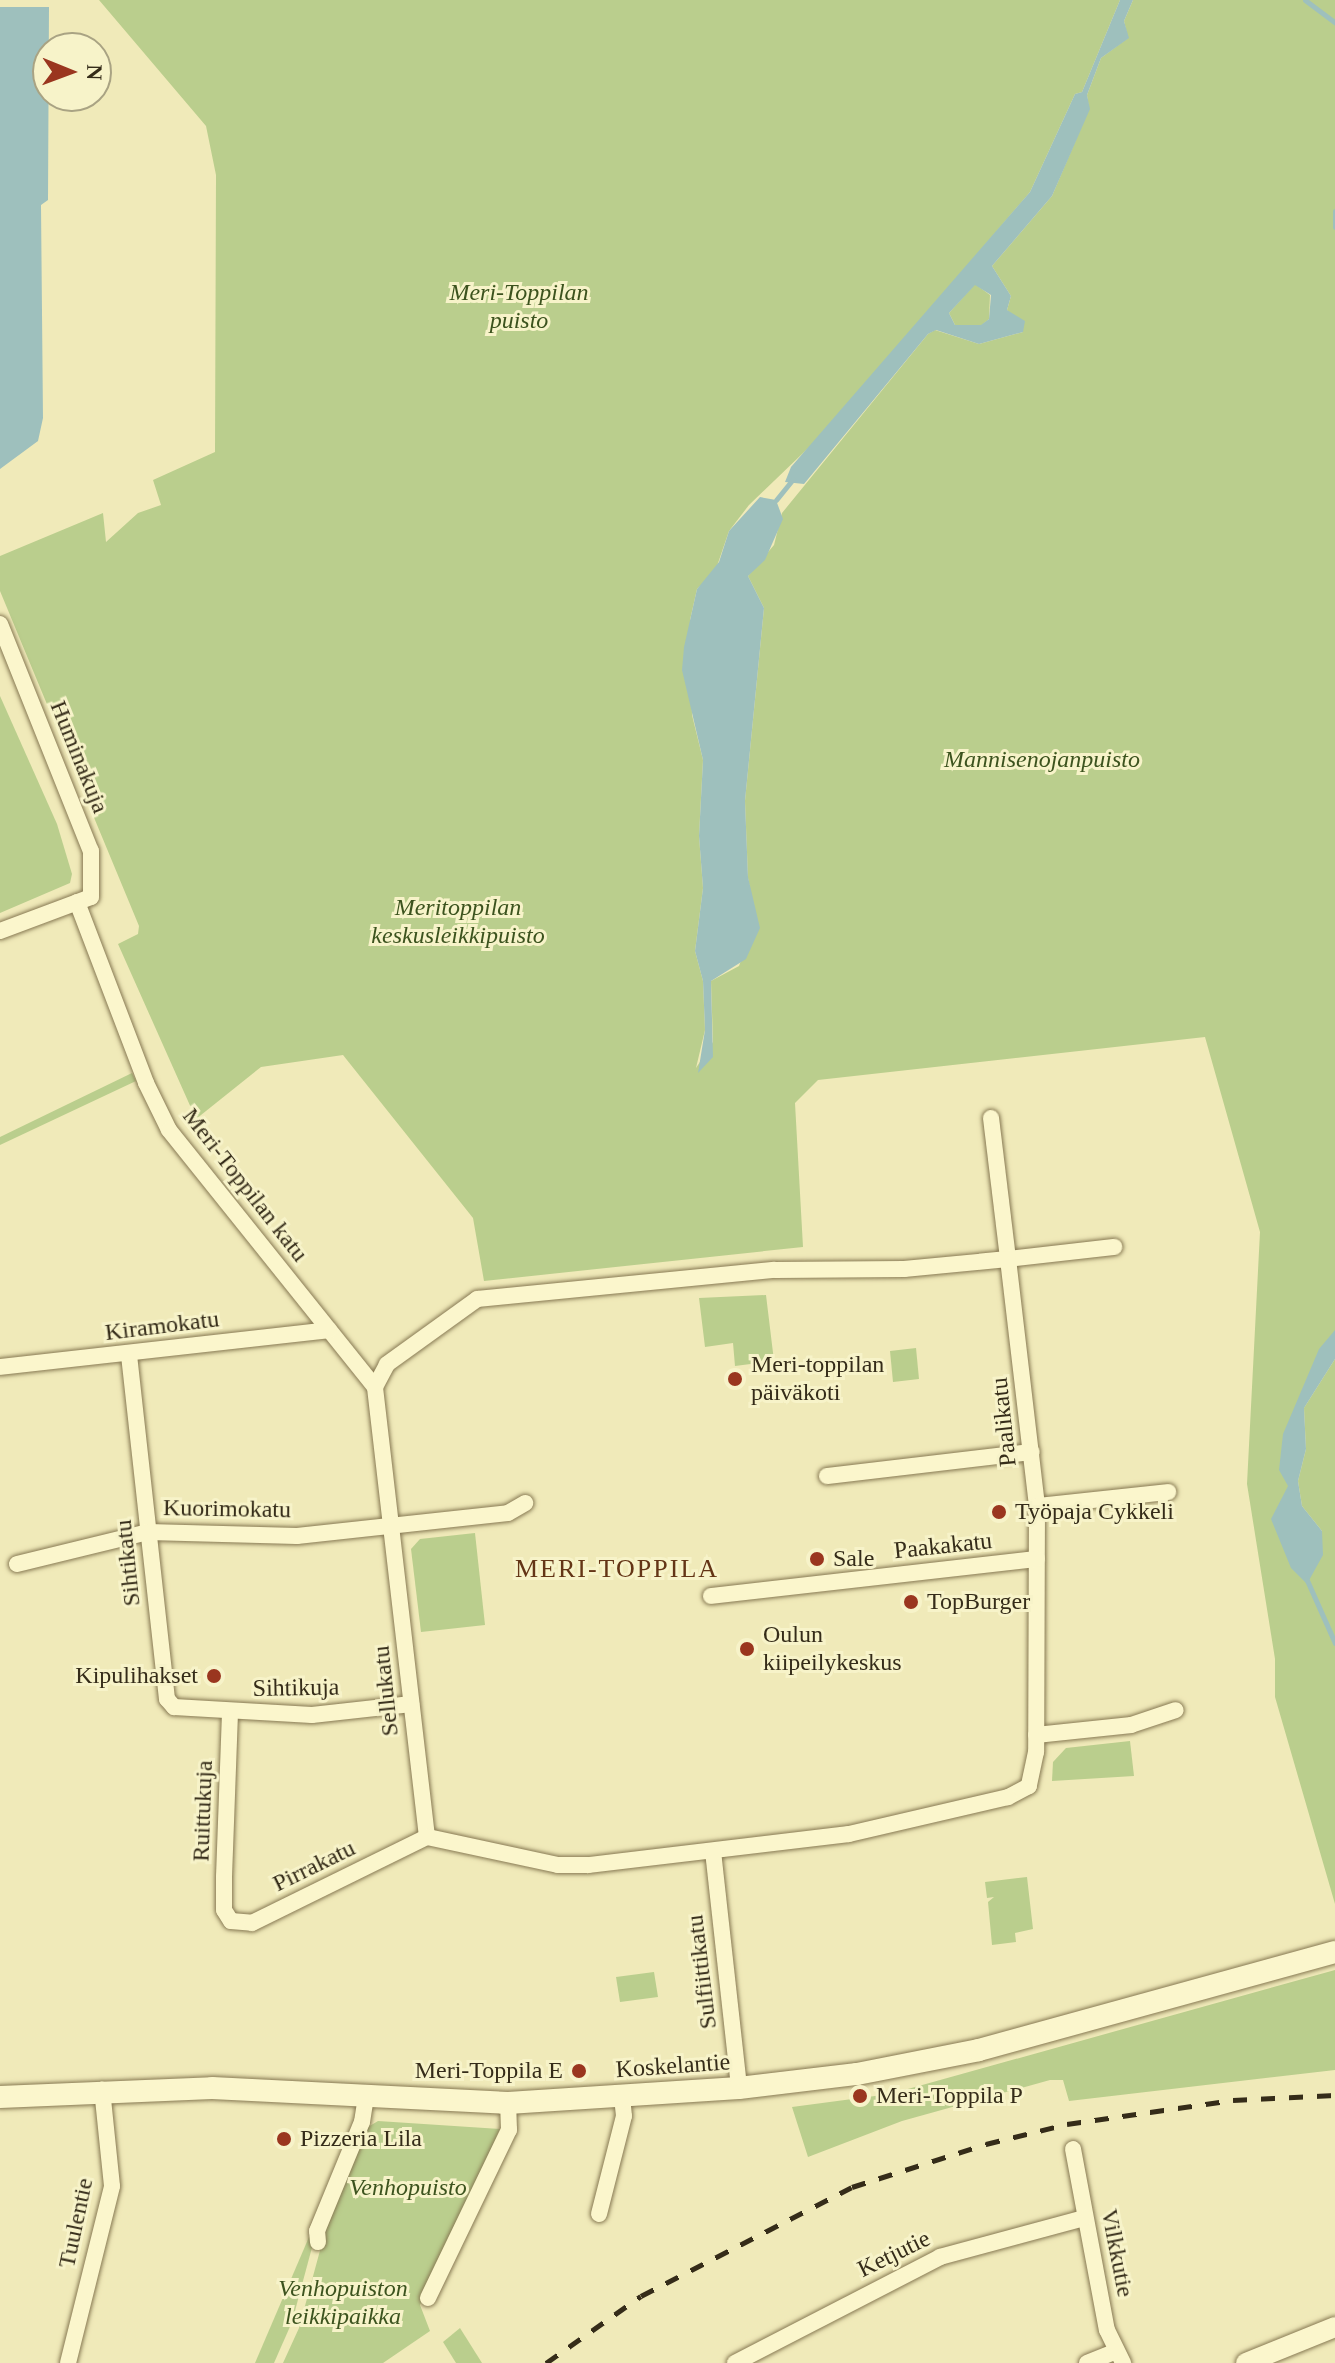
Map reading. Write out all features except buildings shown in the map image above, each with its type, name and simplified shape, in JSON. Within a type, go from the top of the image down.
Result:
[{"type":"main road","name":"Koskelantie","points":[[0,2097],[102,2090],[212,2088],[508,2103],[739,2088],[857,2074],[979,2050],[1335,1952]]},
{"type":"street","name":"Huminakuja","points":[[0,624],[7,662],[91,851],[91,897],[77,902]]},
{"type":"street","points":[[0,931],[77,902]]},
{"type":"street","name":"Meri-Toppilan katu","points":[[77,902],[159,1113],[375,1387]]},
{"type":"street","name":"Paalikatu","points":[[713,1851],[849,1834],[1015,1794],[1033,1778],[1037,1506],[991,1118]]},
{"type":"street","points":[[375,1387],[387,1364],[477,1299],[775,1270],[904,1269],[1114,1247]]},
{"type":"street","name":"Kiramokatu","points":[[0,1367],[129,1355],[329,1330]]},
{"type":"street","name":"Sihtikatu","points":[[129,1355],[167,1699],[186,1711],[230,1713]]},
{"type":"street","name":"Sellukatu","points":[[375,1387],[427,1837]]},
{"type":"street","points":[[827,1476],[1032,1452]]},
{"type":"street","points":[[1037,1506],[1168,1492]]},
{"type":"street","name":"Kuorimokatu","points":[[17,1564],[148,1532],[297,1536],[508,1513],[525,1503]]},
{"type":"street","name":"Paakakatu","points":[[711,1596],[1037,1559]]},
{"type":"street","name":"Sihtikuja","points":[[230,1713],[312,1715],[411,1704]]},
{"type":"street","points":[[1036,1735],[1131,1725],[1176,1710]]},
{"type":"street","name":"Ruittukuja","points":[[224,1910],[230,1713]]},
{"type":"street","points":[[427,1837],[558,1865],[713,1851]]},
{"type":"street","name":"Pirrakatu","points":[[224,1910],[231,1921],[252,1923],[427,1837]]},
{"type":"street","name":"Sulfiittikatu","points":[[713,1851],[739,2088]]},
{"type":"street","name":"Tuulentie","points":[[68,2363],[112,2186],[102,2090]]},
{"type":"street","points":[[318,2242],[317,2231],[362,2122],[366,2096]]},
{"type":"street","points":[[599,2214],[624,2116],[622,2096]]},
{"type":"street","points":[[428,2298],[509,2130],[508,2103]]},
{"type":"street","name":"Vilkkutie","points":[[1073,2149],[1107,2330],[1120,2357]]},
{"type":"street","name":"Ketjutie","points":[[735,2363],[940,2257],[1085,2218]]},
{"type":"street","points":[[1246,2363],[1335,2327]]},
{"type":"street","points":[[765,2346],[772,2363]]},
{"type":"street","points":[[1087,2363],[1120,2357]]},
{"type":"green space","points":[[99,0],[1120,0],[1082,92],[1075,94],[1030,192],[826,431],[749,505],[729,531],[716,569],[697,589],[690,620],[692,715],[703,760],[699,836],[703,888],[695,951],[703,981],[705,1030],[696,1068],[713,1042],[711,981],[739,966],[756,920],[748,878],[745,801],[764,608],[748,576],[774,545],[782,513],[928,334],[935,330],[979,344],[1023,332],[1007,310],[1011,296],[992,266],[1052,196],[1089,109],[1087,95],[1101,58],[1128,38],[1124,21],[1133,0],[1335,0],[1335,1345],[1287,1442],[1307,1583],[1322,1531],[1302,1506],[1298,1481],[1306,1449],[1304,1408],[1335,1359],[1335,1904],[1275,1697],[1275,1659],[1247,1484],[1260,1232],[1205,1037],[818,1080],[795,1103],[803,1247],[484,1281],[473,1218],[343,1055],[261,1067],[196,1119],[118,944],[138,934],[139,926],[0,591],[0,556],[103,513],[106,542],[138,513],[161,505],[153,480],[215,452],[216,175],[206,126]]},
{"type":"green space","points":[[975,284],[990,295],[989,319],[982,325],[955,325],[949,313]]},
{"type":"green space","points":[[0,696],[57,824],[72,874],[70,883],[0,913]]},
{"type":"green space","points":[[132,1073],[136,1081],[0,1145],[0,1137]]},
{"type":"green space","points":[[766,1295],[774,1361],[735,1366],[733,1343],[705,1347],[699,1298]]},
{"type":"green space","points":[[916,1348],[919,1379],[893,1382],[890,1351]]},
{"type":"green space","points":[[475,1533],[485,1625],[421,1632],[411,1549],[420,1539]]},
{"type":"green space","points":[[1130,1741],[1134,1776],[1052,1781],[1053,1762],[1066,1748]]},
{"type":"green space","points":[[1027,1877],[1033,1929],[1015,1933],[1016,1942],[992,1945],[988,1902],[994,1897],[987,1898],[985,1882]]},
{"type":"green space","points":[[1335,1970],[1335,2070],[1069,2101],[1063,2080],[1050,2080],[902,2121],[808,2157],[792,2107],[890,2094]]},
{"type":"green space","points":[[654,1972],[658,1997],[620,2002],[616,1977]]},
{"type":"green space","name":"Venhopuisto","points":[[378,2121],[500,2129],[420,2305],[430,2331],[383,2363],[283,2363],[299,2328],[328,2221],[368,2127]]},
{"type":"green space","name":"Venhopuisto","points":[[309,2237],[314,2240],[292,2322],[274,2363],[255,2363]]},
{"type":"green space","points":[[460,2328],[482,2363],[456,2363],[443,2342]]},
{"type":"water","points":[[1120,0],[1133,0],[1124,21],[1129,38],[1101,58],[1087,95],[1090,109],[1052,196],[992,266],[1011,296],[1007,310],[1025,321],[1023,332],[979,344],[936,330],[928,334],[804,484],[785,482],[791,467],[1030,192],[1075,94],[1082,92]],"holes":[[[975,285],[991,295],[989,319],[981,325],[955,325],[949,313]]]},
{"type":"water","points":[[0,7],[49,7],[49,32],[32,32],[32,112],[48,112],[48,200],[41,205],[43,418],[38,441],[0,469]]},
{"type":"water","points":[[760,497],[776,500],[783,519],[765,560],[748,576],[764,608],[745,801],[748,877],[760,928],[746,959],[711,981],[713,1057],[698,1073],[705,1030],[703,981],[695,951],[703,888],[699,836],[703,760],[682,670],[684,647],[697,589],[719,562],[729,531]]},
{"type":"water","points":[[1335,1330],[1335,1359],[1304,1408],[1306,1449],[1298,1481],[1302,1506],[1322,1531],[1323,1555],[1307,1584],[1291,1568],[1271,1519],[1288,1486],[1279,1470],[1283,1434],[1319,1349]]},
{"type":"waterway","points":[[1305,0],[1335,23]]},
{"type":"waterway","points":[[1335,211],[1335,227]]},
{"type":"waterway","points":[[776,500],[793,479]]},
{"type":"waterway","points":[[1306,1578],[1335,1643]]},
{"type":"railway","points":[[546,2363],[641,2296],[852,2187],[986,2144],[1067,2124],[1233,2100],[1335,2095]]},
{"type":"place","name":"Meri-toppilan päiväkoti","points":[[735,1379]]},
{"type":"place","name":"Työpaja Cykkeli","points":[[999,1512]]},
{"type":"place","name":"Sale","points":[[817,1559]]},
{"type":"place","name":"TopBurger","points":[[911,1602]]},
{"type":"place","name":"Oulun kiipeilykeskus","points":[[747,1649]]},
{"type":"place","name":"Kipulihakset","points":[[214,1676]]},
{"type":"place","name":"Meri-Toppila E","points":[[579,2071]]},
{"type":"place","name":"Meri-Toppila P","points":[[860,2096]]},
{"type":"place","name":"Pizzeria Lila","points":[[284,2139]]},
{"type":"district","name":"MERI-TOPPILA","points":[[617,1569]]},
{"type":"park label","name":"Meri-Toppilan puisto","points":[[519,307]]},
{"type":"park label","name":"Mannisenojanpuisto","points":[[1042,760]]},
{"type":"park label","name":"Meritoppilan keskusleikkipuisto","points":[[458,922]]},
{"type":"park label","name":"Venhopuiston leikkipaikka","points":[[343,2303]]}]
